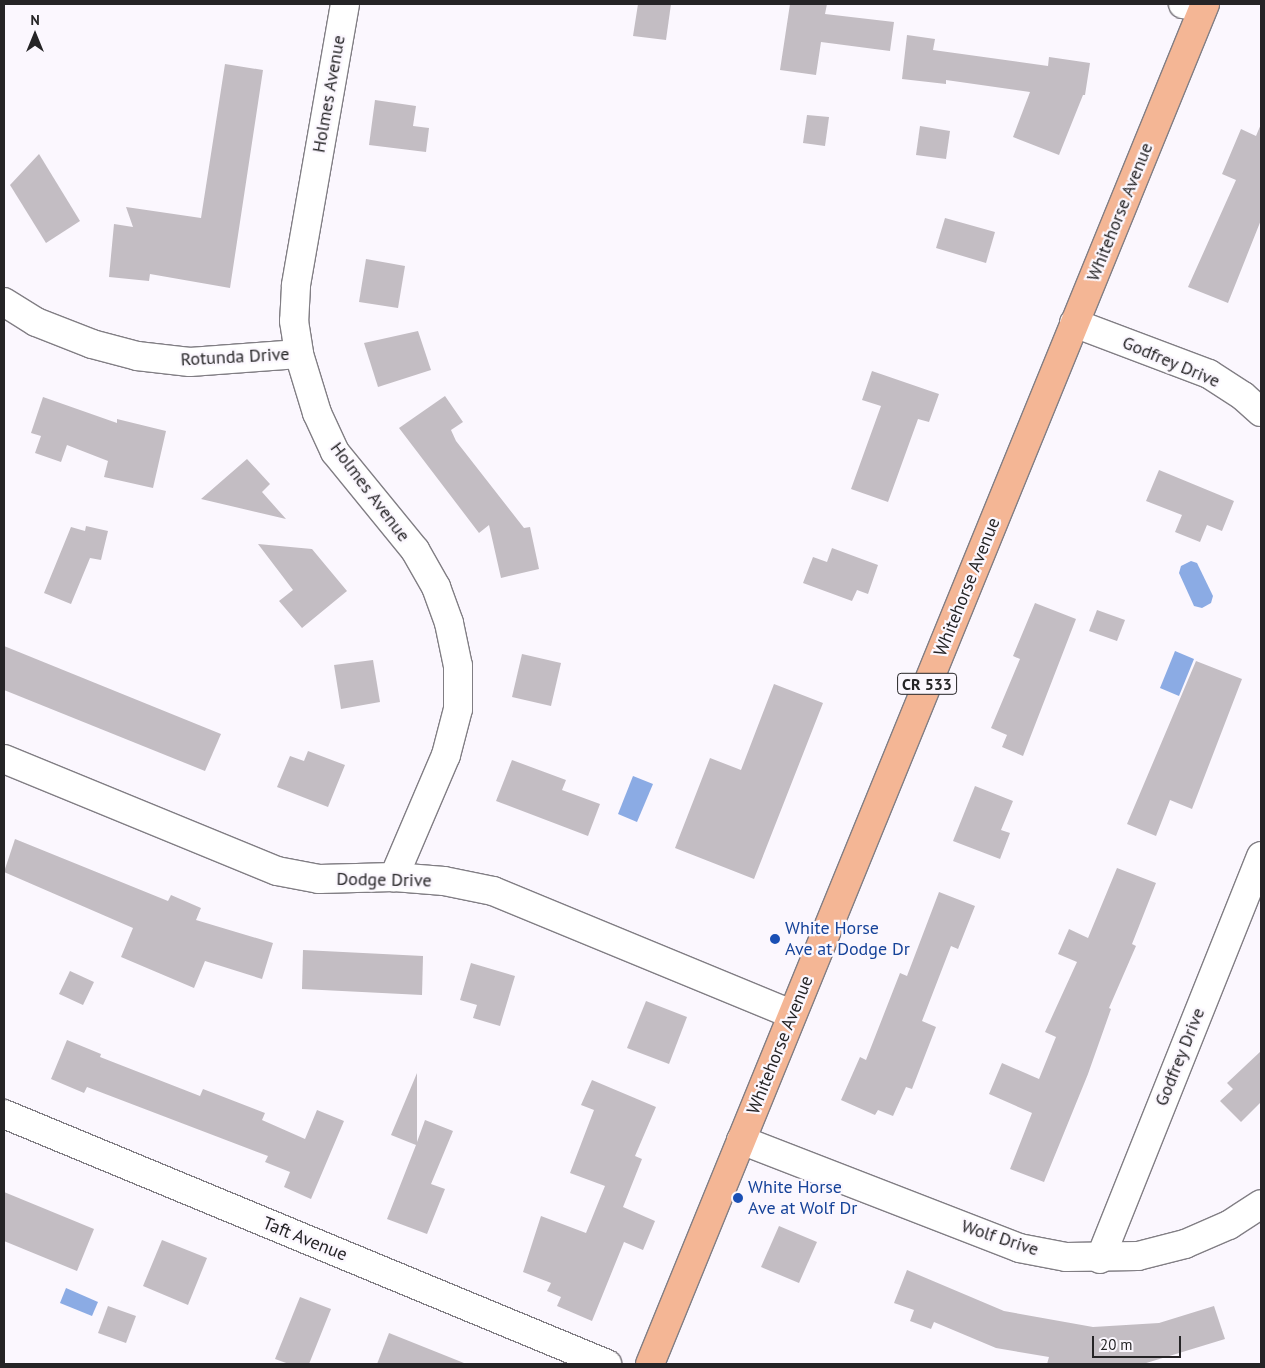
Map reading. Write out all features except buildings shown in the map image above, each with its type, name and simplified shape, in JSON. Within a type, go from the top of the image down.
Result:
[{"type":"main road","name":"Whitehorse Avenue","points":[[650,1364],[1074,323],[1197,5]]},
{"type":"street","name":"Holmes Avenue","points":[[345,4],[296,286],[294,321],[299,354],[317,413],[335,452],[414,550],[436,587],[449,623],[458,666],[458,709],[446,755],[394,877]]},
{"type":"street","name":"Rotunda Drive","points":[[4,302],[46,326],[92,344],[137,356],[190,362],[299,354]]},
{"type":"street","name":"Godfrey Drive","points":[[1074,323],[1209,374],[1243,396],[1261,412]]},
{"type":"street","name":"Dodge Drive","points":[[4,759],[277,871],[319,879],[394,877],[444,881],[493,891],[792,1014]]},
{"type":"street","name":"Godfrey Drive","points":[[1100,1259],[1261,856]]},
{"type":"street","name":"Taft Avenue","points":[[4,1114],[607,1364]]},
{"type":"street","name":"Wolf Drive","points":[[741,1140],[1018,1248],[1066,1257],[1100,1259],[1138,1256],[1185,1244],[1229,1225],[1261,1204]]},
{"type":"water","points":[[1191,561],[1197,563],[1213,596],[1211,603],[1202,608],[1194,606],[1179,573],[1181,566]]},
{"type":"water","points":[[1175,651],[1194,659],[1179,696],[1160,688]]},
{"type":"water","points":[[633,776],[653,784],[637,822],[618,814]]},
{"type":"water","points":[[66,1288],[98,1302],[92,1316],[60,1303]]},
{"type":"place","name":"White Horse Ave at Dodge Dr","points":[[775,939]]},
{"type":"place","name":"White Horse Ave at Wolf Dr","points":[[738,1198]]}]
